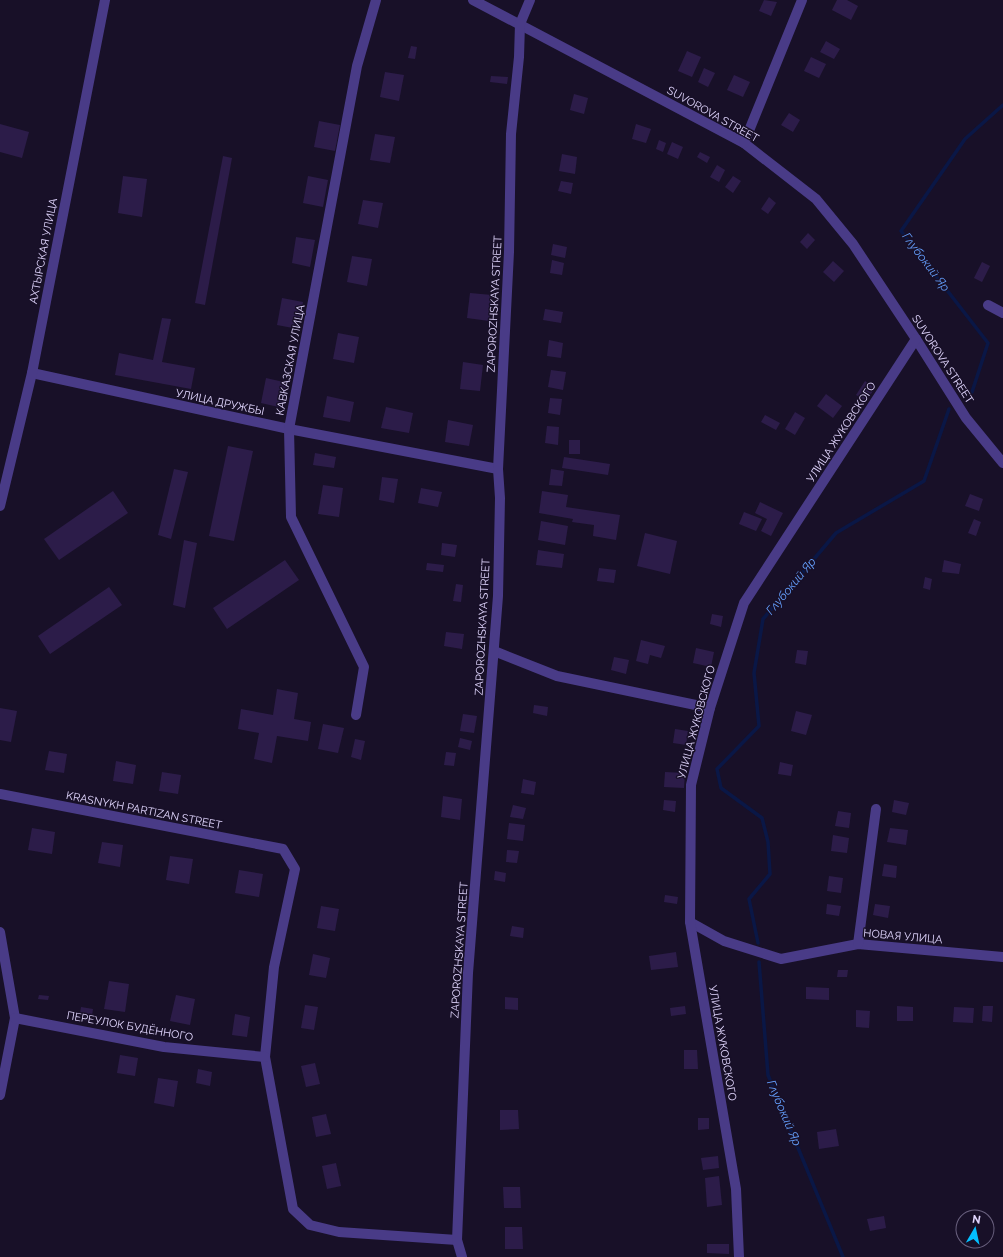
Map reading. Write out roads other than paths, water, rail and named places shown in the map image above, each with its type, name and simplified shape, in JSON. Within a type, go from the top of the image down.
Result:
[{"type":"street","name":"АХТЫРСКАЯ УЛИЦА","points":[[0,506],[32,373],[105,0]]},
{"type":"street","name":"КАВКАЗСКАЯ УЛИЦА","points":[[356,715],[364,667],[291,517],[289,429],[357,66],[376,0]]},
{"type":"street","name":"SUVOROVA STREET","points":[[474,0],[744,143],[816,199],[853,244],[966,418],[1003,463]]},
{"type":"street","name":"ZAPOROZHSKAYA STREET","points":[[462,1257],[457,1240],[468,973],[498,596],[500,498],[498,469],[510,252],[511,134],[519,57],[520,24],[530,0]]},
{"type":"street","points":[[744,143],[802,0]]},
{"type":"street","points":[[988,305],[1003,313]]},
{"type":"street","name":"УЛИЦА ЖУКОВСКОГО","points":[[739,1257],[736,1189],[690,922],[691,785],[710,708],[744,602],[916,339]]},
{"type":"street","name":"УЛИЦА ДРУЖБЫ","points":[[32,373],[289,429],[498,469]]},
{"type":"street","points":[[494,651],[557,676],[710,708]]},
{"type":"street","name":"KRASNYKH PARTIZAN STREET","points":[[0,794],[283,849],[295,870],[274,967],[265,1057]]},
{"type":"street","points":[[858,944],[876,809]]},
{"type":"street","name":"НОВАЯ УЛИЦА","points":[[690,922],[724,940],[781,960],[858,944],[1003,957]]},
{"type":"street","points":[[0,932],[16,1018],[0,1095]]},
{"type":"street","name":"ПЕРЕУЛОК БУДЁННОГО","points":[[16,1018],[164,1047],[265,1057]]},
{"type":"street","points":[[265,1057],[293,1209],[310,1225],[339,1232],[457,1240]]},
{"type":"waterway","name":"Глубокий Яр","points":[[972,392],[988,343],[901,231],[965,139],[1003,105]]},
{"type":"waterway","name":"Глубокий Яр","points":[[758,943],[749,899],[770,874],[768,842],[762,818],[721,788],[717,769],[759,726],[754,673],[763,619],[836,533],[924,481],[949,409]]},
{"type":"waterway","name":"Глубокий Яр","points":[[759,962],[768,1075],[843,1257]]}]
